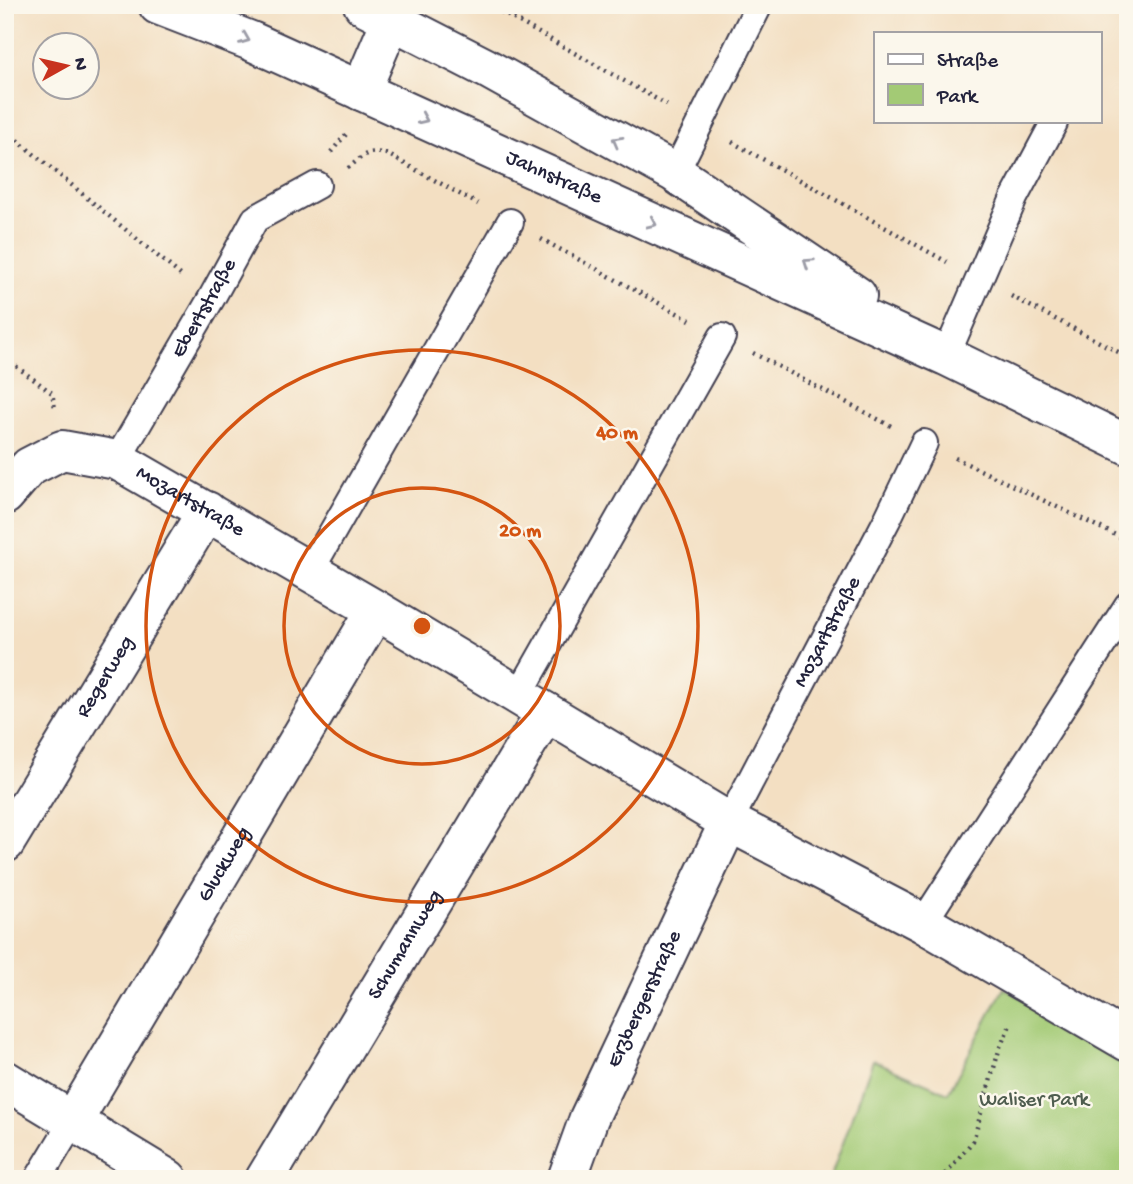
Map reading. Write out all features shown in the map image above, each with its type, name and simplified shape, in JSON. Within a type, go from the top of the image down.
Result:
[{"type":"street","name":"Jahnstraße","points":[[158,5],[251,41],[946,356],[1128,445]]},
{"type":"street","name":"Jahnstraße","points":[[384,10],[675,173],[946,356]]},
{"type":"street","points":[[361,91],[384,10]]},
{"type":"street","points":[[5,495],[29,467],[62,450]]},
{"type":"street","name":"Mozartstraße","points":[[62,450],[117,460],[376,610],[729,822],[923,923],[1128,1042]]},
{"type":"street","name":"Regerweg","points":[[5,843],[207,511]]},
{"type":"street","name":"Gluckweg","points":[[73,1121],[376,610]]},
{"type":"street","name":"Schumannweg","points":[[265,1179],[533,704]]},
{"type":"street","name":"Erzbergerstraße","points":[[567,1179],[589,1118],[729,822]]},
{"type":"street","points":[[5,1080],[168,1179]]},
{"type":"lane","points":[[675,173],[759,5]]},
{"type":"lane","points":[[946,356],[1014,198],[1055,124]]},
{"type":"lane","name":"Ebertstraße","points":[[117,460],[255,219],[317,185]]},
{"type":"lane","points":[[310,571],[510,222]]},
{"type":"lane","points":[[533,704],[722,337]]},
{"type":"lane","name":"Mozartstraße","points":[[729,822],[887,520],[924,443]]},
{"type":"lane","points":[[923,923],[1128,605]]},
{"type":"lane","points":[[38,1179],[73,1121]]},
{"type":"path","points":[[489,5],[979,280],[1128,357]]},
{"type":"path","points":[[17,140],[211,299]]},
{"type":"path","points":[[5,358],[52,393],[62,450]]},
{"type":"path","points":[[942,1179],[974,1141],[1000,1047],[1029,985]]},
{"type":"green space","name":"Waliser Park","points":[[1004,988],[1040,1008],[1083,1041],[1128,1062],[1128,1179],[830,1179],[873,1060],[948,1093]]}]
